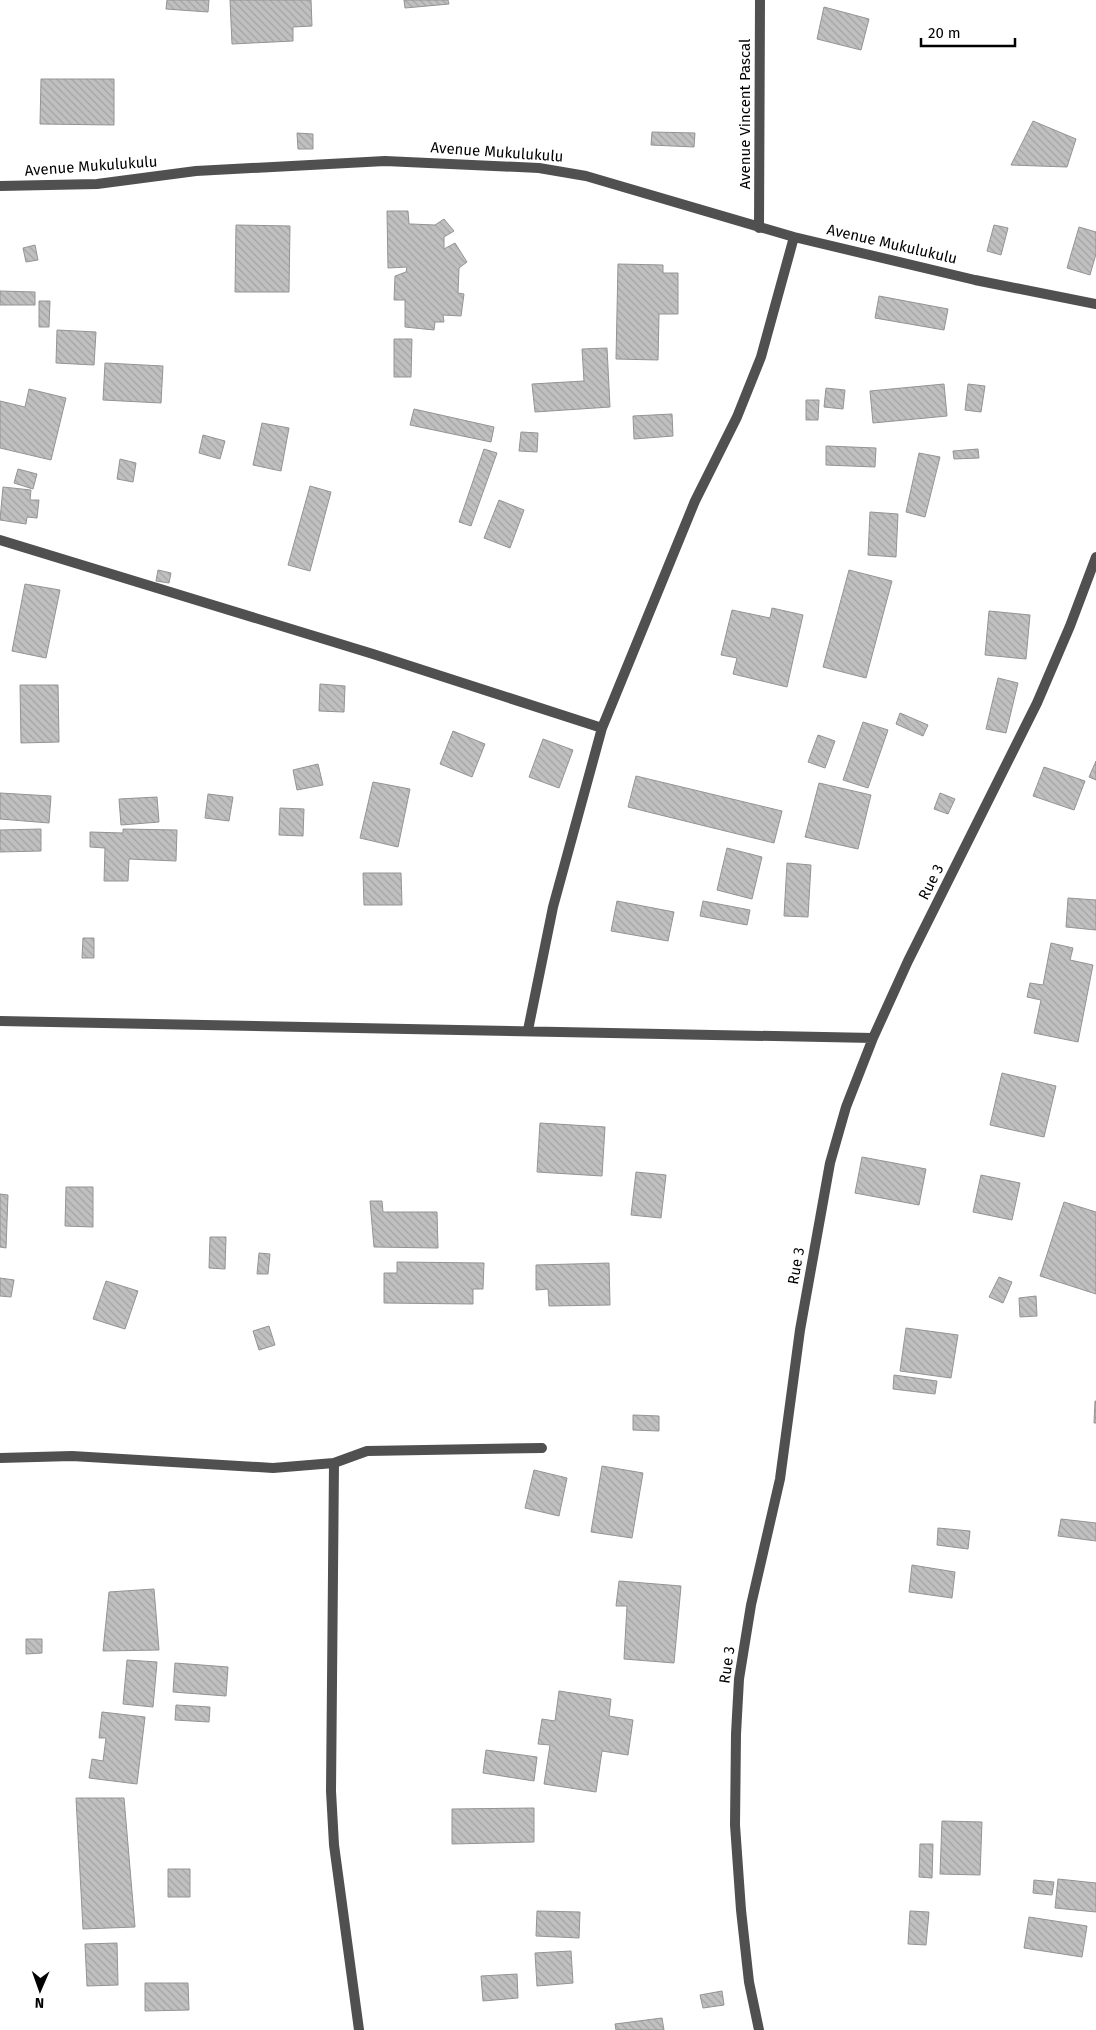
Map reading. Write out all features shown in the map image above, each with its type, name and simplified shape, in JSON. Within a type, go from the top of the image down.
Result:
[{"type":"street","name":"Avenue Vincent Pascal","points":[[759,228],[760,0]]},
{"type":"street","name":"Avenue Mukulukulu","points":[[0,186],[97,184],[196,171],[385,161],[539,168],[586,176],[759,228],[975,280],[1096,304]]},
{"type":"street","points":[[528,1030],[553,907],[602,728],[695,501],[741,409],[761,357],[794,236]]},
{"type":"street","points":[[0,540],[373,654],[602,728]]},
{"type":"street","name":"Rue 3","points":[[759,2030],[750,1982],[742,1919],[735,1826],[736,1734],[740,1679],[751,1605],[780,1480],[800,1330],[828,1172],[846,1107],[873,1038],[908,961],[1037,703],[1070,626],[1096,557]]},
{"type":"street","points":[[0,1021],[873,1038]]},
{"type":"street","points":[[0,1458],[72,1456],[273,1468],[334,1463],[367,1451],[542,1448]]},
{"type":"street","points":[[334,1463],[331,1790],[334,1845],[359,2030]]},
{"type":"building","points":[[167,0],[209,0],[208,12],[166,9]]},
{"type":"building","points":[[230,0],[311,0],[312,26],[293,27],[293,41],[232,44]]},
{"type":"building","points":[[404,0],[448,0],[449,4],[405,8]]},
{"type":"building","points":[[824,7],[869,19],[861,50],[817,39]]},
{"type":"building","points":[[41,79],[114,79],[114,125],[40,124]]},
{"type":"building","points":[[1033,121],[1076,139],[1067,167],[1011,165]]},
{"type":"building","points":[[652,132],[695,133],[694,147],[651,145]]},
{"type":"building","points":[[297,133],[313,134],[313,149],[298,149]]},
{"type":"building","points":[[387,211],[408,211],[409,224],[435,225],[444,219],[454,231],[444,237],[444,249],[455,243],[467,262],[459,268],[458,293],[464,294],[461,316],[443,315],[444,322],[435,322],[434,330],[405,327],[405,300],[394,300],[395,276],[406,272],[407,267],[388,268]]},
{"type":"building","points":[[236,225],[290,226],[289,292],[235,292]]},
{"type":"building","points":[[994,225],[1008,228],[1001,255],[987,251]]},
{"type":"building","points":[[1079,227],[1096,232],[1096,254],[1090,275],[1067,268]]},
{"type":"building","points":[[35,245],[38,260],[26,262],[23,248]]},
{"type":"building","points":[[618,264],[663,265],[663,273],[678,273],[678,314],[659,314],[658,360],[616,359]]},
{"type":"building","points":[[0,291],[35,292],[35,305],[0,305]]},
{"type":"building","points":[[879,296],[948,309],[944,330],[875,318]]},
{"type":"building","points":[[39,301],[50,301],[49,327],[39,327]]},
{"type":"building","points":[[57,330],[96,332],[94,365],[56,363]]},
{"type":"building","points":[[394,339],[412,339],[411,377],[394,377]]},
{"type":"building","points":[[607,348],[610,407],[535,412],[532,384],[584,381],[582,349]]},
{"type":"building","points":[[105,363],[163,366],[161,403],[103,400]]},
{"type":"building","points":[[944,384],[947,416],[873,423],[870,391]]},
{"type":"building","points":[[968,384],[985,386],[981,412],[965,410]]},
{"type":"building","points":[[826,388],[845,390],[843,409],[824,407]]},
{"type":"building","points":[[29,389],[66,398],[51,460],[0,448],[0,401],[25,407]]},
{"type":"building","points":[[806,400],[819,400],[818,420],[806,420]]},
{"type":"building","points":[[414,409],[494,427],[491,442],[410,425]]},
{"type":"building","points":[[672,414],[673,436],[634,439],[633,416]]},
{"type":"building","points":[[262,423],[289,428],[281,471],[253,465]]},
{"type":"building","points":[[521,432],[538,433],[537,452],[519,451]]},
{"type":"building","points":[[203,435],[225,441],[220,459],[199,453]]},
{"type":"building","points":[[826,446],[876,448],[875,467],[826,465]]},
{"type":"building","points":[[484,449],[497,453],[471,526],[459,522]]},
{"type":"building","points":[[978,449],[979,458],[954,459],[953,451]]},
{"type":"building","points":[[919,453],[940,457],[925,517],[906,512]]},
{"type":"building","points":[[120,459],[136,463],[133,482],[117,479]]},
{"type":"building","points":[[18,469],[37,474],[33,489],[14,483]]},
{"type":"building","points":[[310,486],[331,492],[310,571],[288,565]]},
{"type":"building","points":[[3,487],[31,490],[30,500],[39,500],[37,518],[27,517],[26,524],[0,520]]},
{"type":"building","points":[[499,500],[524,510],[510,548],[484,538]]},
{"type":"building","points":[[870,512],[898,514],[896,557],[868,555]]},
{"type":"building","points":[[158,570],[171,573],[169,583],[156,581]]},
{"type":"building","points":[[849,570],[892,581],[866,678],[823,667]]},
{"type":"building","points":[[25,584],[60,590],[46,658],[12,651]]},
{"type":"building","points":[[772,608],[803,615],[787,687],[733,674],[737,658],[721,655],[732,610],[770,618]]},
{"type":"building","points":[[989,611],[1030,615],[1026,659],[985,655]]},
{"type":"building","points":[[998,678],[1018,683],[1006,733],[986,729]]},
{"type":"building","points":[[320,684],[345,686],[344,712],[319,711]]},
{"type":"building","points":[[20,685],[58,685],[59,742],[21,743]]},
{"type":"building","points":[[900,713],[928,725],[923,736],[896,724]]},
{"type":"building","points":[[863,722],[888,730],[868,788],[843,780]]},
{"type":"building","points":[[453,731],[485,744],[472,777],[440,764]]},
{"type":"building","points":[[818,735],[835,741],[825,768],[808,762]]},
{"type":"building","points":[[543,739],[573,750],[559,788],[529,777]]},
{"type":"building","points":[[1096,761],[1096,780],[1089,777]]},
{"type":"building","points":[[318,764],[323,785],[297,790],[293,770]]},
{"type":"building","points":[[1044,767],[1085,781],[1074,810],[1033,796]]},
{"type":"building","points":[[636,776],[782,811],[774,843],[628,807]]},
{"type":"building","points":[[373,782],[410,789],[398,847],[360,838]]},
{"type":"building","points":[[819,783],[871,795],[858,849],[805,837]]},
{"type":"building","points":[[0,793],[51,796],[49,823],[0,819]]},
{"type":"building","points":[[940,793],[955,799],[948,814],[934,809]]},
{"type":"building","points":[[208,794],[233,797],[229,821],[205,818]]},
{"type":"building","points":[[157,797],[159,822],[121,825],[119,799]]},
{"type":"building","points":[[280,808],[304,809],[303,836],[279,835]]},
{"type":"building","points":[[41,829],[41,851],[0,852],[0,830]]},
{"type":"building","points":[[123,829],[177,830],[176,861],[129,859],[128,881],[104,881],[105,848],[90,847],[90,832],[123,833]]},
{"type":"building","points":[[727,848],[762,857],[752,899],[717,890]]},
{"type":"building","points":[[787,863],[811,865],[808,917],[784,916]]},
{"type":"building","points":[[363,873],[401,873],[402,905],[364,905]]},
{"type":"building","points":[[1068,898],[1096,900],[1096,930],[1066,927]]},
{"type":"building","points":[[617,901],[674,912],[668,941],[611,931]]},
{"type":"building","points":[[703,901],[750,910],[747,925],[700,916]]},
{"type":"building","points":[[83,938],[94,938],[94,958],[82,958]]},
{"type":"building","points":[[1051,943],[1073,948],[1070,960],[1093,965],[1078,1042],[1034,1033],[1041,1000],[1027,997],[1030,983],[1043,985]]},
{"type":"building","points":[[1002,1073],[1056,1086],[1044,1137],[990,1125]]},
{"type":"building","points":[[540,1123],[605,1127],[602,1176],[537,1172]]},
{"type":"building","points":[[862,1157],[926,1169],[919,1205],[855,1193]]},
{"type":"building","points":[[636,1172],[666,1175],[661,1218],[631,1215]]},
{"type":"building","points":[[981,1175],[1020,1183],[1012,1220],[973,1212]]},
{"type":"building","points":[[66,1187],[93,1187],[93,1227],[65,1226]]},
{"type":"building","points":[[0,1194],[8,1195],[6,1248],[0,1247]]},
{"type":"building","points":[[370,1201],[382,1201],[383,1212],[437,1212],[438,1248],[374,1247]]},
{"type":"building","points":[[1064,1202],[1096,1212],[1096,1294],[1040,1276]]},
{"type":"building","points":[[210,1237],[226,1237],[225,1269],[209,1268]]},
{"type":"building","points":[[259,1253],[270,1254],[268,1274],[257,1274]]},
{"type":"building","points":[[397,1262],[484,1263],[483,1289],[473,1289],[473,1304],[384,1303],[384,1273],[397,1273]]},
{"type":"building","points":[[609,1263],[610,1305],[549,1306],[548,1289],[536,1290],[536,1265]]},
{"type":"building","points":[[999,1277],[1012,1282],[1003,1303],[989,1297]]},
{"type":"building","points":[[0,1278],[14,1280],[11,1297],[0,1296]]},
{"type":"building","points":[[106,1281],[138,1291],[125,1329],[93,1319]]},
{"type":"building","points":[[1036,1296],[1037,1316],[1020,1317],[1019,1298]]},
{"type":"building","points":[[269,1326],[275,1345],[259,1350],[253,1331]]},
{"type":"building","points":[[906,1328],[958,1335],[951,1378],[900,1371]]},
{"type":"building","points":[[894,1375],[937,1381],[935,1394],[893,1389]]},
{"type":"building","points":[[1095,1401],[1096,1423],[1094,1423]]},
{"type":"building","points":[[633,1415],[659,1416],[659,1431],[633,1430]]},
{"type":"building","points":[[602,1466],[643,1473],[632,1538],[591,1532]]},
{"type":"building","points":[[534,1470],[567,1478],[559,1516],[525,1508]]},
{"type":"building","points":[[1061,1519],[1096,1523],[1096,1541],[1058,1536]]},
{"type":"building","points":[[938,1528],[970,1531],[968,1549],[937,1545]]},
{"type":"building","points":[[912,1565],[955,1572],[952,1598],[909,1592]]},
{"type":"building","points":[[619,1581],[681,1586],[674,1663],[624,1659],[627,1606],[616,1606]]},
{"type":"building","points":[[154,1589],[159,1650],[103,1651],[109,1592]]},
{"type":"building","points":[[26,1639],[42,1639],[42,1653],[26,1654]]},
{"type":"building","points":[[127,1660],[157,1662],[153,1707],[123,1704]]},
{"type":"building","points":[[175,1663],[228,1667],[226,1696],[173,1692]]},
{"type":"building","points":[[559,1691],[611,1699],[609,1716],[633,1720],[628,1755],[602,1751],[596,1792],[544,1784],[550,1745],[538,1744],[542,1719],[555,1721]]},
{"type":"building","points":[[176,1705],[210,1707],[209,1722],[175,1720]]},
{"type":"building","points":[[102,1712],[145,1717],[137,1784],[89,1778],[92,1759],[103,1761],[106,1738],[99,1738]]},
{"type":"building","points":[[486,1750],[537,1757],[534,1781],[483,1773]]},
{"type":"building","points":[[76,1798],[124,1798],[135,1927],[83,1929]]},
{"type":"building","points":[[534,1808],[534,1842],[452,1844],[452,1809]]},
{"type":"building","points":[[942,1821],[982,1822],[980,1875],[940,1874]]},
{"type":"building","points":[[920,1844],[933,1844],[932,1878],[919,1877]]},
{"type":"building","points":[[168,1869],[190,1869],[190,1897],[168,1897]]},
{"type":"building","points":[[1058,1879],[1096,1883],[1096,1912],[1055,1908]]},
{"type":"building","points":[[1034,1880],[1054,1882],[1052,1895],[1033,1893]]},
{"type":"building","points":[[537,1911],[580,1912],[579,1938],[536,1936]]},
{"type":"building","points":[[910,1911],[929,1912],[926,1945],[908,1944]]},
{"type":"building","points":[[1029,1917],[1087,1926],[1082,1957],[1024,1948]]},
{"type":"building","points":[[117,1943],[118,1985],[87,1986],[85,1944]]},
{"type":"building","points":[[571,1951],[573,1983],[537,1986],[535,1953]]},
{"type":"building","points":[[517,1974],[518,1998],[483,2001],[481,1976]]},
{"type":"building","points":[[145,1983],[188,1983],[189,2010],[145,2011]]},
{"type":"building","points":[[722,1991],[724,2005],[703,2008],[700,1995]]},
{"type":"building","points":[[662,2018],[664,2030],[616,2030],[615,2024]]}]
